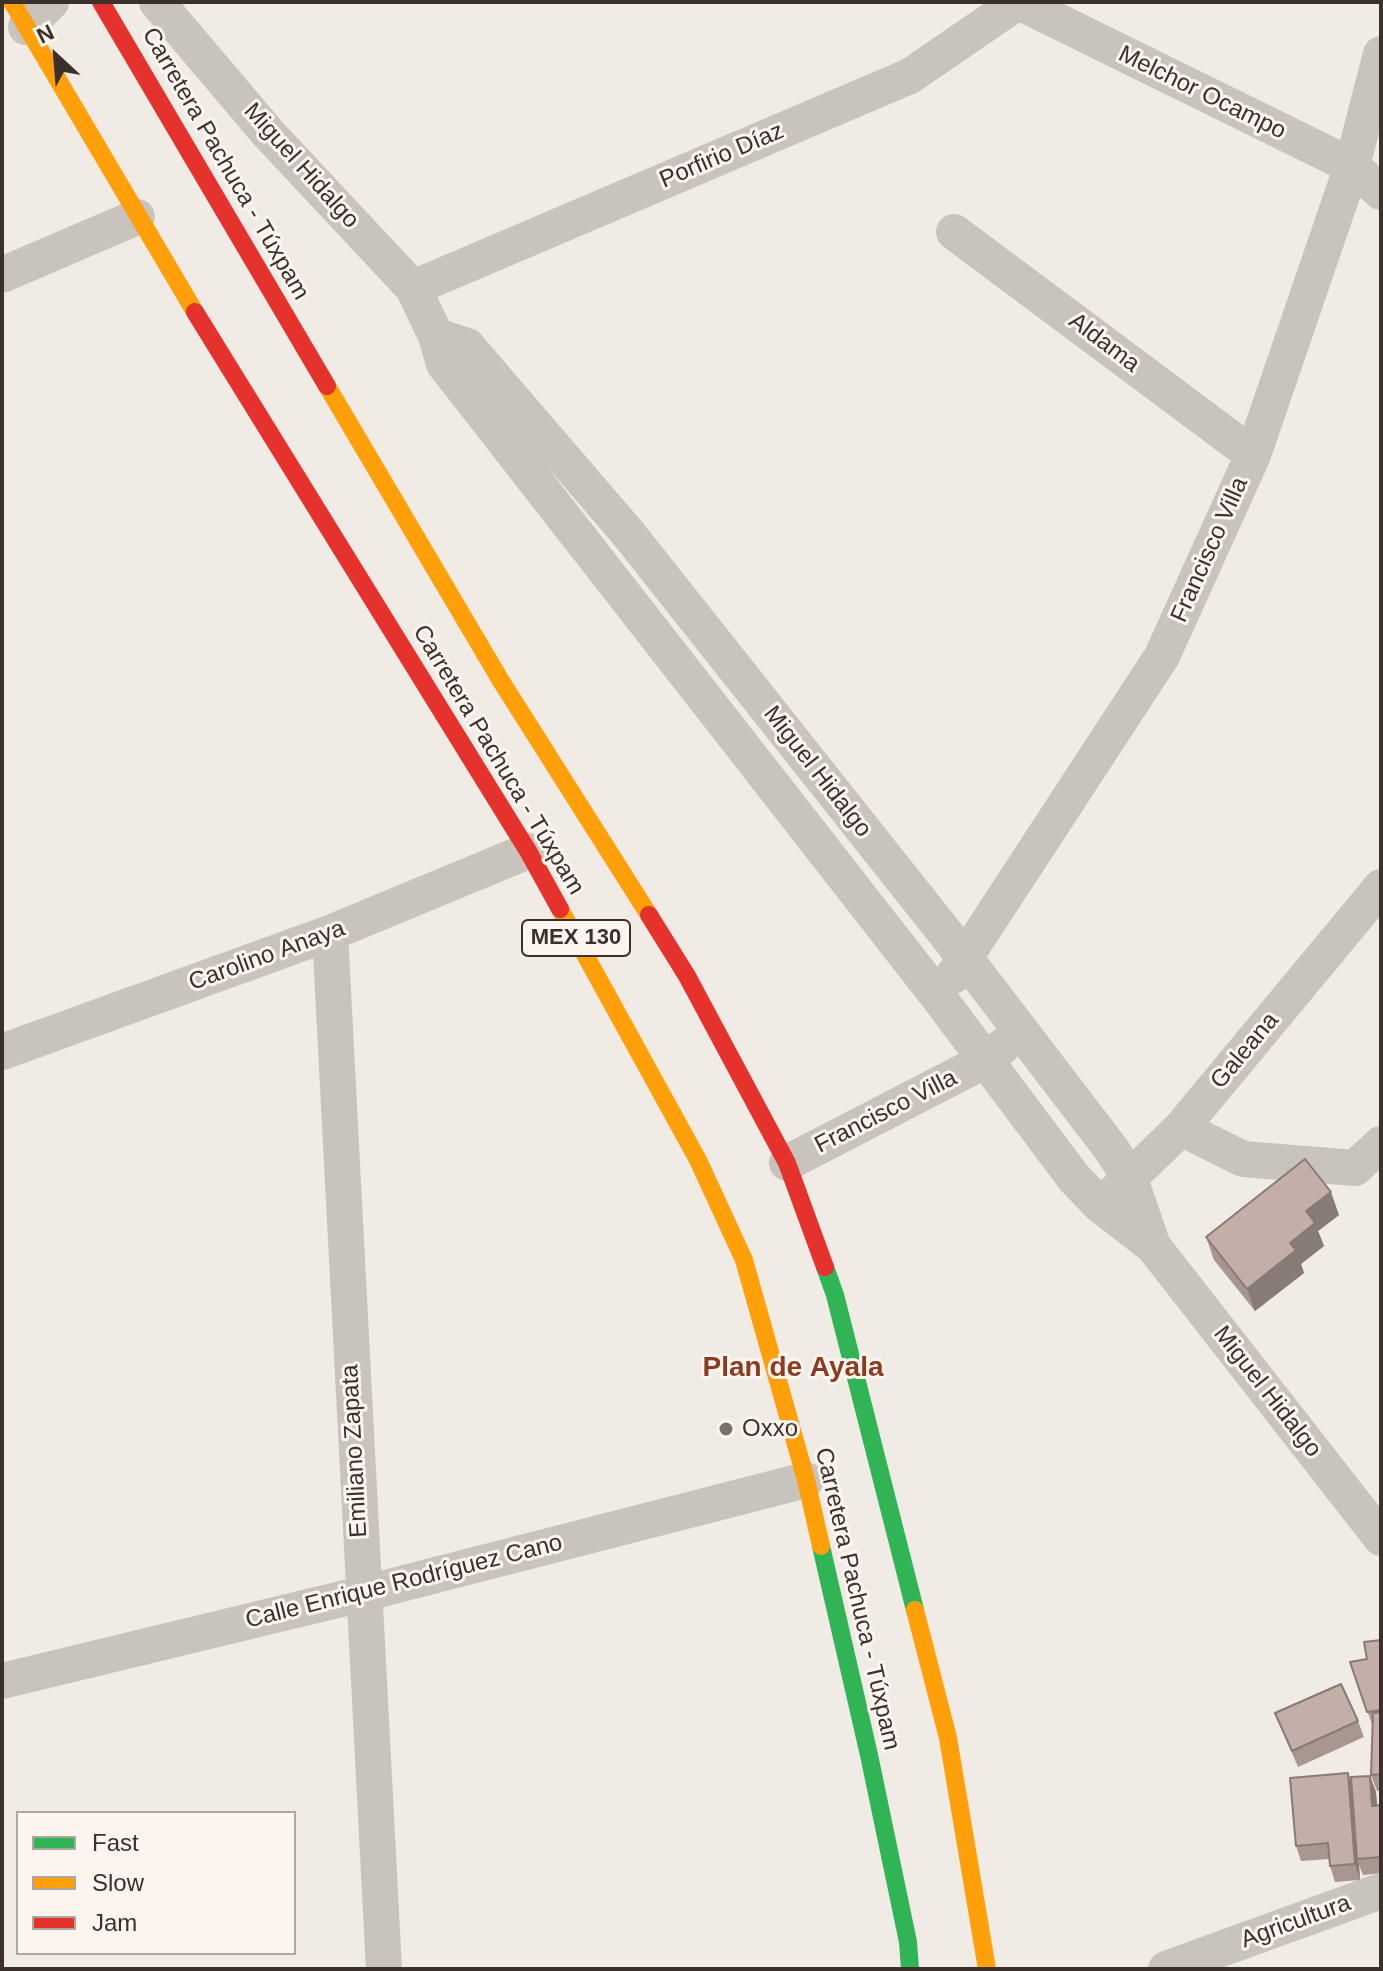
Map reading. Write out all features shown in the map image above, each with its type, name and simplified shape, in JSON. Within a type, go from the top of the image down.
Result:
[{"type":"main road","name":"Carretera Pachuca - Túxpam","points":[[101,2],[501,681],[687,976],[787,1163],[835,1295],[948,1738],[987,1969]]},
{"type":"main road","name":"Carretera Pachuca - Túxpam","points":[[30,10],[137,217],[528,851],[698,1160],[744,1260],[806,1480],[869,1755],[908,1942],[910,1969]]},
{"type":"street","name":"Miguel Hidalgo","points":[[157,2],[268,133],[413,288],[436,336],[444,364],[939,998],[1074,1178],[1100,1205],[1153,1246],[1381,1538]]},
{"type":"street","name":"Porfirio Díaz","points":[[413,288],[910,76],[1018,2]]},
{"type":"street","name":"Melchor Ocampo","points":[[1018,2],[1352,166],[1381,192]]},
{"type":"street","name":"Francisco Villa","points":[[939,998],[1162,656],[1253,455],[1352,166],[1381,54]]},
{"type":"street","points":[[2,275],[137,217]]},
{"type":"street","name":"Aldama","points":[[954,232],[1253,455]]},
{"type":"street","name":"Miguel Hidalgo","points":[[436,336],[467,346],[627,532],[965,958],[1112,1150],[1130,1179],[1153,1246]]},
{"type":"street","points":[[626,598],[659,573]]},
{"type":"street","name":"Carolino Anaya","points":[[2,1052],[330,933],[528,851]]},
{"type":"street","name":"Galeana","points":[[1100,1205],[1181,1128],[1379,896]]},
{"type":"street","name":"Emiliano Zapata","points":[[330,933],[362,1594],[384,1969]]},
{"type":"street","name":"Francisco Villa","points":[[787,1163],[986,1060],[1021,1032]]},
{"type":"street","points":[[1181,1128],[1243,1159],[1355,1168],[1381,1144]]},
{"type":"street","name":"Calle Enrique Rodríguez Cano","points":[[2,1681],[362,1594],[806,1480]]},
{"type":"street","name":"Agricultura","points":[[1166,1969],[1381,1891]]},
{"type":"building","points":[[1305,1159],[1331,1192],[1306,1211],[1315,1223],[1290,1243],[1296,1250],[1247,1289],[1206,1237]]},
{"type":"building","points":[[1381,1640],[1381,1710],[1367,1712],[1350,1662],[1367,1659],[1364,1642]]},
{"type":"building","points":[[1341,1684],[1358,1721],[1292,1751],[1275,1713]]},
{"type":"building","points":[[1381,1712],[1381,1774],[1371,1775],[1373,1713]]},
{"type":"building","points":[[1348,1773],[1355,1864],[1330,1866],[1328,1843],[1296,1846],[1290,1778]]},
{"type":"building","points":[[1370,1776],[1372,1806],[1381,1805],[1381,1857],[1357,1859],[1351,1777]]},
{"type":"traffic: fast","points":[[825,1267],[835,1295],[915,1610]]},
{"type":"traffic: fast","points":[[821,1546],[869,1755],[908,1942],[910,1969]]},
{"type":"traffic: slow","points":[[12,2],[195,312]]},
{"type":"traffic: slow","points":[[327,386],[501,681],[649,915]]},
{"type":"traffic: slow","points":[[560,909],[698,1160],[744,1260],[806,1480],[821,1546]]},
{"type":"traffic: slow","points":[[915,1610],[948,1738],[987,1969]]},
{"type":"traffic: jam","points":[[101,2],[327,386]]},
{"type":"traffic: jam","points":[[195,312],[528,851],[560,909]]},
{"type":"traffic: jam","points":[[649,915],[687,976],[787,1163],[825,1267]]},
{"type":"place","name":"Oxxo","points":[[726,1429]]},
{"type":"district","name":"Plan de Ayala","points":[[793,1368]]}]
